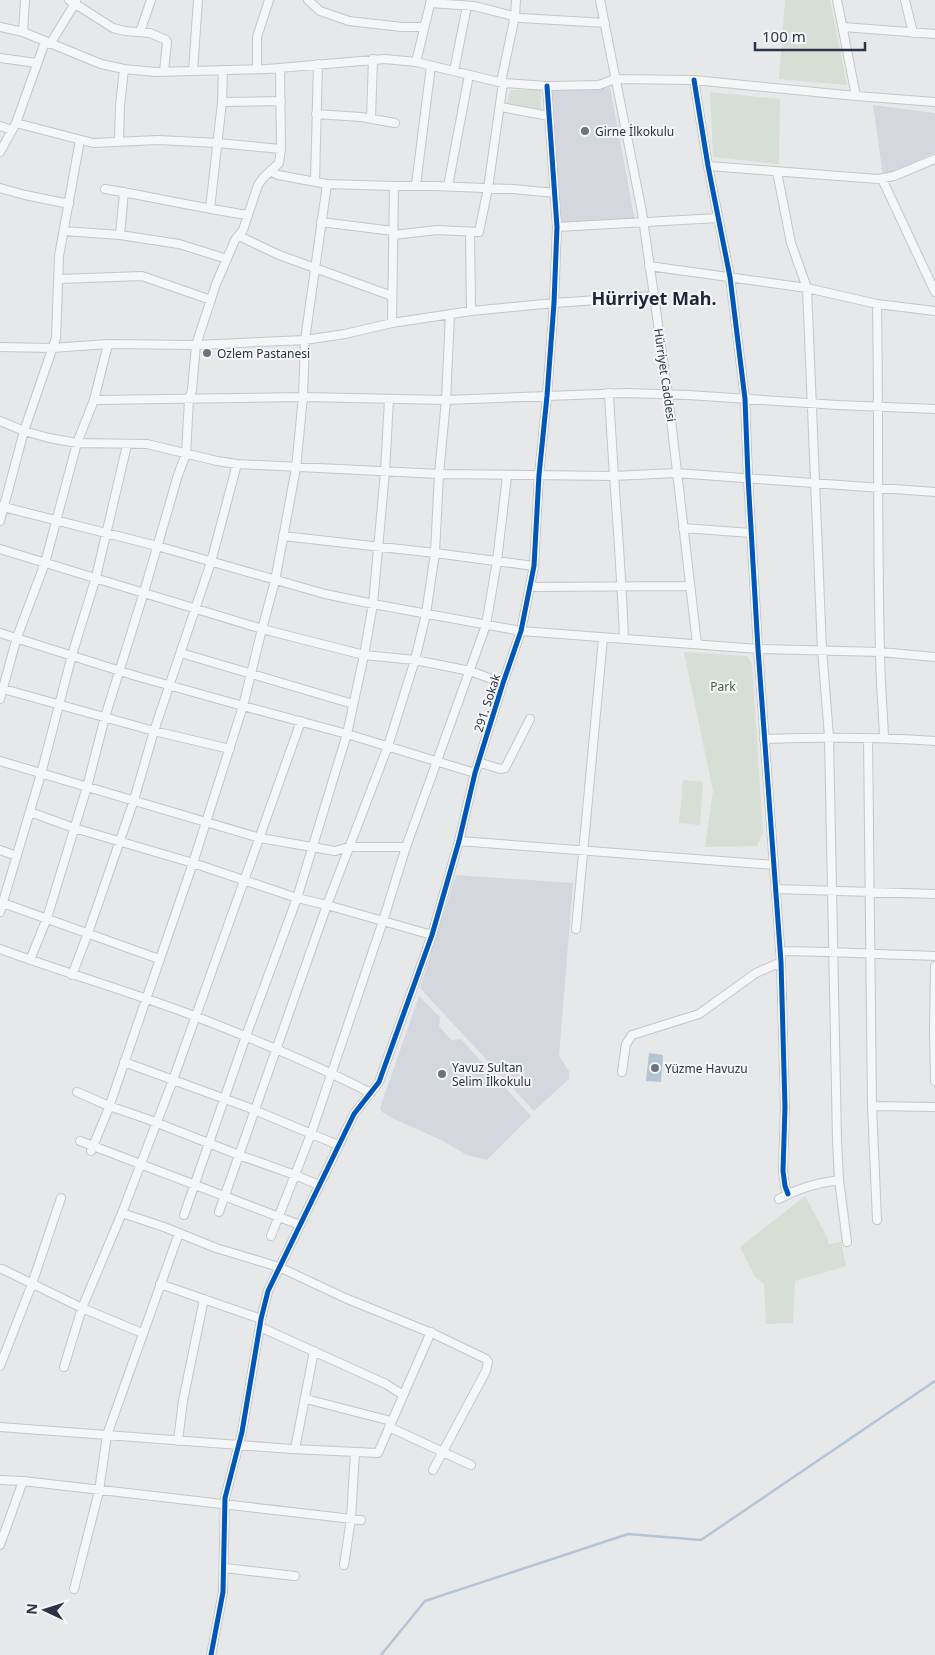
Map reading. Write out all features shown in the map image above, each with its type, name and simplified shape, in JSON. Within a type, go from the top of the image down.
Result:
[{"type":"street","points":[[23,32],[26,0]]},
{"type":"street","points":[[140,32],[151,0]]},
{"type":"street","points":[[192,71],[198,0]]},
{"type":"street","points":[[257,69],[257,37],[269,0]]},
{"type":"street","points":[[308,0],[320,11],[349,21],[402,27],[423,27]]},
{"type":"street","points":[[321,222],[393,233],[437,230],[479,232],[501,107],[502,83],[515,16],[516,0]]},
{"type":"street","name":"Hürriyet Caddesi","points":[[600,0],[644,223],[668,394],[697,644]]},
{"type":"street","points":[[837,0],[856,96]]},
{"type":"street","points":[[904,0],[913,32]]},
{"type":"street","points":[[0,152],[14,126],[37,63],[47,43],[74,1],[113,28],[150,33],[166,40],[164,71]]},
{"type":"street","points":[[416,62],[430,2],[467,6],[522,18],[605,23]]},
{"type":"street","points":[[454,71],[467,6]]},
{"type":"street","points":[[0,27],[23,32],[101,64],[124,69],[164,71],[257,69],[384,58],[416,62],[502,83],[546,86],[599,85],[615,79],[694,80],[935,102]]},
{"type":"street","points":[[843,28],[935,34]]},
{"type":"street","points":[[0,58],[37,63]]},
{"type":"street","points":[[371,118],[374,59]]},
{"type":"street","points":[[315,182],[318,64]]},
{"type":"street","points":[[416,185],[431,66]]},
{"type":"street","points":[[30,960],[47,918],[87,787],[119,670],[186,454],[189,399],[192,390],[196,345],[227,258],[243,230],[258,185],[279,163],[281,149],[280,68]]},
{"type":"street","points":[[119,141],[124,69]]},
{"type":"street","points":[[210,209],[222,102],[223,70]]},
{"type":"street","points":[[448,186],[469,75]]},
{"type":"street","points":[[694,80],[708,166],[730,278],[745,399],[758,649],[781,962],[785,1107],[783,1171],[788,1194]]},
{"type":"street","name":"291. Sokak","points":[[211,1655],[223,1592],[225,1498],[239,1445],[261,1318],[268,1291],[354,1114],[380,1082],[432,935],[459,841],[478,762],[521,631],[534,566],[539,475],[548,396],[554,303],[557,227],[546,86]]},
{"type":"street","points":[[222,102],[281,101]]},
{"type":"street","points":[[501,107],[549,116]]},
{"type":"street","points":[[316,114],[371,118],[395,123]]},
{"type":"street","points":[[0,126],[14,126],[93,143],[158,140],[281,149]]},
{"type":"street","points":[[0,520],[24,431],[56,338],[59,256],[80,140]]},
{"type":"street","points":[[708,166],[846,178],[882,179],[935,159]]},
{"type":"street","points":[[270,171],[278,175],[327,184],[448,186],[554,193]]},
{"type":"street","points":[[777,172],[791,243],[807,288],[822,649],[829,737],[839,1180],[847,1242]]},
{"type":"street","points":[[882,179],[935,292]]},
{"type":"street","points":[[92,1149],[146,1000],[230,749],[275,581],[296,468],[303,397],[305,340],[327,184]]},
{"type":"street","points":[[392,323],[394,186]]},
{"type":"street","points":[[0,188],[25,196],[69,204]]},
{"type":"street","points":[[105,189],[248,215]]},
{"type":"street","points":[[120,235],[124,192]]},
{"type":"street","points":[[557,227],[718,218]]},
{"type":"street","points":[[64,231],[120,235],[179,244],[227,258]]},
{"type":"street","points":[[470,232],[471,311]]},
{"type":"street","points":[[239,236],[314,269],[392,296]]},
{"type":"street","points":[[650,266],[807,288],[877,304],[935,312]]},
{"type":"street","points":[[59,279],[142,276],[211,300]]},
{"type":"street","points":[[0,347],[52,348],[108,344],[196,345],[305,340],[345,334],[392,323],[471,311],[654,296]]},
{"type":"street","points":[[877,304],[880,652],[884,738]]},
{"type":"street","points":[[219,1212],[327,905],[388,746],[415,660],[426,614],[436,553],[439,474],[446,400],[450,314]]},
{"type":"street","points":[[0,699],[17,637],[45,563],[77,443],[94,400],[108,344]]},
{"type":"street","points":[[609,393],[624,639]]},
{"type":"street","points":[[94,400],[303,397],[446,400],[609,393],[668,394],[812,404],[935,409]]},
{"type":"street","points":[[184,1215],[246,1036],[297,898],[347,734],[364,655],[372,604],[379,548],[389,399]]},
{"type":"street","points":[[0,421],[24,431],[49,438],[77,443],[147,444],[217,462],[237,464],[507,476],[613,476],[676,472],[935,492]]},
{"type":"street","points":[[0,912],[41,774],[72,655],[96,577],[127,445]]},
{"type":"street","points":[[72,975],[120,842],[154,731],[196,609],[211,562],[237,464]]},
{"type":"street","points":[[271,1236],[311,1134],[406,847],[486,625],[497,561],[507,476]]},
{"type":"street","points":[[2,507],[157,546],[325,594],[521,631],[758,649],[822,649],[935,657]]},
{"type":"street","points":[[683,528],[751,533]]},
{"type":"street","points":[[284,536],[534,566]]},
{"type":"street","points":[[0,548],[262,629],[364,655],[415,660],[470,672],[503,682]]},
{"type":"street","points":[[530,587],[690,586]]},
{"type":"street","points":[[0,633],[119,670],[347,734],[475,773]]},
{"type":"street","points":[[576,929],[603,638]]},
{"type":"street","points":[[181,653],[353,704]]},
{"type":"street","points":[[2,689],[154,731],[230,749]]},
{"type":"street","points":[[478,762],[500,769],[505,768],[530,719]]},
{"type":"street","points":[[64,1367],[82,1308],[122,1213],[173,1080],[301,721]]},
{"type":"street","points":[[764,739],[829,737],[935,741]]},
{"type":"street","points":[[868,738],[869,954],[872,1106],[877,1220]]},
{"type":"street","points":[[0,761],[260,838],[335,851],[349,847],[406,847]]},
{"type":"street","points":[[30,812],[74,828],[193,863],[297,898],[432,935]]},
{"type":"street","points":[[459,841],[774,865]]},
{"type":"street","points":[[0,850],[17,856]]},
{"type":"street","points":[[776,889],[935,894]]},
{"type":"street","points":[[2,903],[159,959]]},
{"type":"street","points":[[0,949],[246,1036],[331,1073],[371,1093]]},
{"type":"street","points":[[780,951],[834,951],[935,956]]},
{"type":"street","points":[[622,1072],[626,1044],[632,1035],[699,1014],[756,974],[781,962]]},
{"type":"street","points":[[935,966],[935,1081]]},
{"type":"street","points":[[124,1062],[254,1110],[338,1145]]},
{"type":"street","points":[[77,1092],[109,1106],[157,1122],[319,1185]]},
{"type":"street","points":[[872,1106],[935,1107]]},
{"type":"street","points":[[80,1141],[92,1149],[141,1164],[300,1225]]},
{"type":"street","points":[[779,1199],[810,1185],[839,1180]]},
{"type":"street","points":[[0,1366],[32,1284],[61,1198]]},
{"type":"street","points":[[122,1213],[216,1248],[279,1267],[345,1298],[431,1332],[486,1359],[488,1362],[486,1371],[433,1470]]},
{"type":"street","points":[[74,1589],[99,1491],[107,1435],[179,1233]]},
{"type":"street","points":[[2,1269],[82,1308],[142,1333]]},
{"type":"street","points":[[160,1284],[261,1318]]},
{"type":"street","points":[[178,1440],[183,1401],[204,1299]]},
{"type":"street","points":[[260,1327],[386,1384],[402,1395]]},
{"type":"street","points":[[0,1427],[295,1449],[378,1453],[431,1332]]},
{"type":"street","points":[[295,1449],[314,1351]]},
{"type":"street","points":[[306,1399],[390,1424],[442,1453],[471,1465]]},
{"type":"street","points":[[344,1565],[351,1519],[355,1452]]},
{"type":"street","points":[[0,1480],[23,1481],[361,1520]]},
{"type":"street","points":[[0,1545],[23,1481]]},
{"type":"street","points":[[224,1568],[295,1576]]},
{"type":"shaded area","points":[[610,88],[635,221],[560,225],[548,90]]},
{"type":"shaded area","points":[[873,105],[935,113],[935,153],[883,176]]},
{"type":"shaded area","points":[[456,875],[573,883],[559,1056],[569,1071],[569,1079],[534,1111],[420,988]]},
{"type":"shaded area","name":"Yavuz Sultan Selim İlkokulu","points":[[419,996],[440,1017],[439,1026],[451,1040],[461,1039],[531,1116],[487,1160],[467,1155],[441,1140],[394,1119],[382,1112],[380,1108]]},
{"type":"green space","points":[[785,0],[830,0],[847,85],[779,79]]},
{"type":"green space","points":[[510,90],[541,90],[541,110],[507,103]]},
{"type":"green space","points":[[710,92],[780,99],[779,164],[713,157]]},
{"type":"green space","name":"Park","points":[[684,652],[747,656],[752,664],[763,833],[757,846],[705,847],[713,791]]},
{"type":"green space","points":[[683,780],[703,782],[700,825],[679,823]]},
{"type":"green space","points":[[805,1196],[829,1244],[841,1242],[846,1266],[795,1281],[793,1323],[766,1324],[764,1284],[755,1277],[740,1247]]},
{"type":"water","name":"Yüzme Havuzu","points":[[649,1053],[663,1055],[661,1082],[646,1081]]},
{"type":"waterway","points":[[381,1655],[425,1601],[628,1534],[701,1540],[935,1381]]},
{"type":"cycle path","points":[[694,80],[708,166],[730,277],[745,399],[758,649],[781,962],[785,1107],[783,1171],[788,1194]]},
{"type":"cycle path","points":[[211,1655],[223,1592],[225,1498],[242,1432],[261,1319],[268,1291],[354,1114],[379,1082],[432,935],[459,841],[475,773],[521,631],[534,566],[539,475],[554,303],[557,227],[547,86]]},
{"type":"place","name":"Girne İlkokulu","points":[[585,131]]},
{"type":"place","name":"Ozlem Pastanesi","points":[[207,353]]},
{"type":"place","name":"Yüzme Havuzu","points":[[655,1068]]},
{"type":"place","name":"Yavuz Sultan Selim İlkokulu","points":[[442,1074]]},
{"type":"district","name":"Hürriyet Mah.","points":[[654,298]]}]
